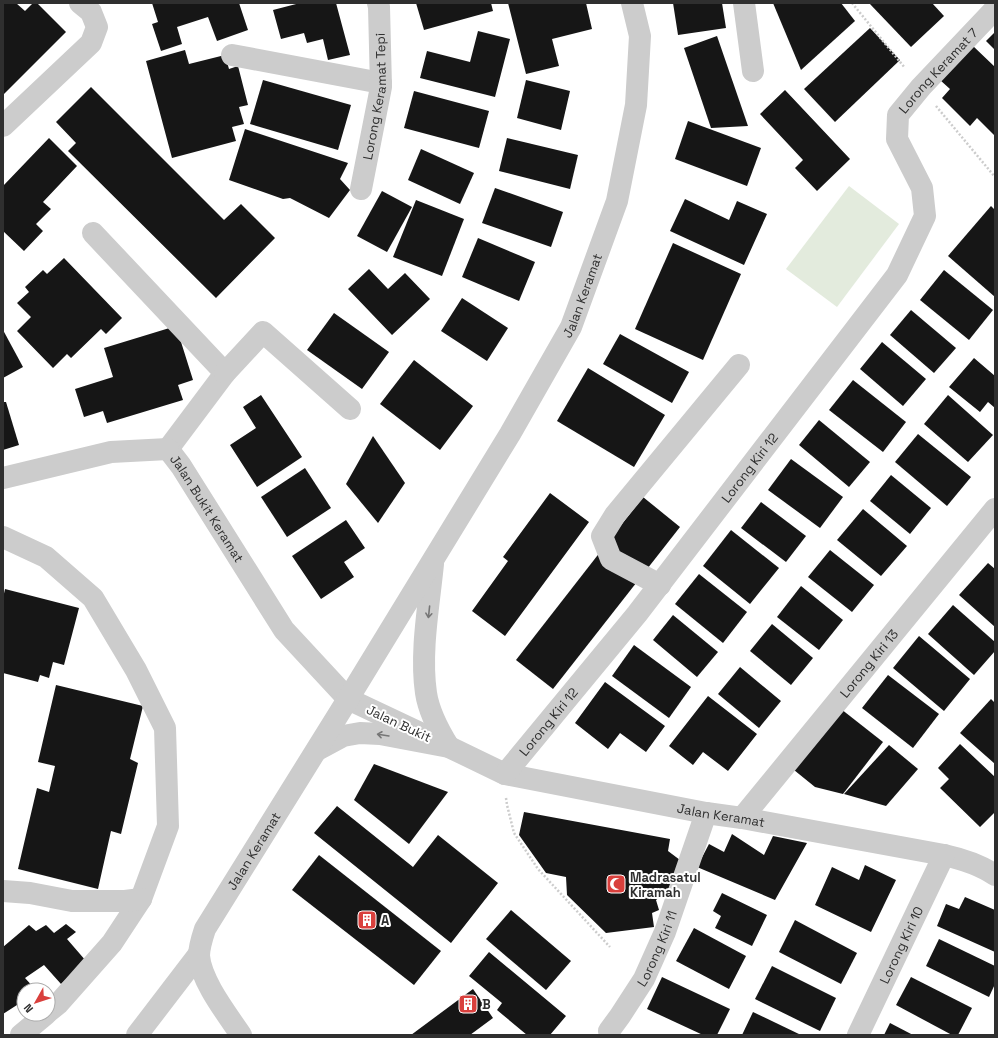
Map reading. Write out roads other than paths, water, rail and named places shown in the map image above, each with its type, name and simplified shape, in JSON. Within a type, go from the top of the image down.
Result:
[{"type":"street","points":[[3,126],[90,43],[97,26],[91,12],[80,3]]},
{"type":"street","name":"Lorong Keramat Tepi","points":[[361,189],[381,83],[378,3]]},
{"type":"street","name":"Jalan Keramat","points":[[199,954],[205,929],[348,700],[510,434],[571,327],[617,201],[636,106],[640,36],[632,3]]},
{"type":"street","points":[[744,3],[753,71]]},
{"type":"street","name":"Lorong Keramat 7","points":[[897,139],[898,115],[921,87],[995,9]]},
{"type":"street","points":[[232,55],[381,83]]},
{"type":"street","name":"Lorong Kiri 12","points":[[505,774],[660,585],[897,275],[925,216],[922,188],[897,139]]},
{"type":"street","points":[[93,234],[225,373]]},
{"type":"street","points":[[168,449],[225,373],[263,332],[350,409]]},
{"type":"street","points":[[660,585],[611,558],[602,536],[616,515],[739,365]]},
{"type":"street","name":"Jalan Bukit Keramat","points":[[3,478],[111,452],[168,449],[181,466],[284,630],[348,700]]},
{"type":"street","name":"Lorong Kiri 13","points":[[742,818],[995,509]]},
{"type":"street","points":[[3,537],[46,558],[93,598],[136,670],[164,728],[168,826],[141,899],[112,943],[56,1006]]},
{"type":"street","name":"Jalan Keramat","points":[[434,559],[426,638],[426,694],[432,716],[449,747]]},
{"type":"street","name":"Jalan Bukit","points":[[348,700],[449,747]]},
{"type":"street","name":"Jalan Keramat","points":[[316,750],[343,736],[360,733],[380,734],[449,747],[505,774],[706,813],[742,818],[944,855],[992,868]]},
{"type":"street","name":"Lorong Kiri 11","points":[[609,1030],[644,980],[664,932],[706,813]]},
{"type":"street","name":"Lorong Kiri 10","points":[[858,1035],[944,855]]},
{"type":"street","points":[[3,891],[30,893],[72,901],[125,901],[141,899]]},
{"type":"street","points":[[137,1035],[199,954]]},
{"type":"street","points":[[199,954],[200,965],[205,976],[218,1001],[241,1035]]},
{"type":"street","points":[[21,1035],[36,1022]]},
{"type":"place","name":"Madrasatul Kiramah","points":[[616,884]]},
{"type":"place","name":"A","points":[[367,920]]},
{"type":"place","name":"B","points":[[468,1004]]}]
